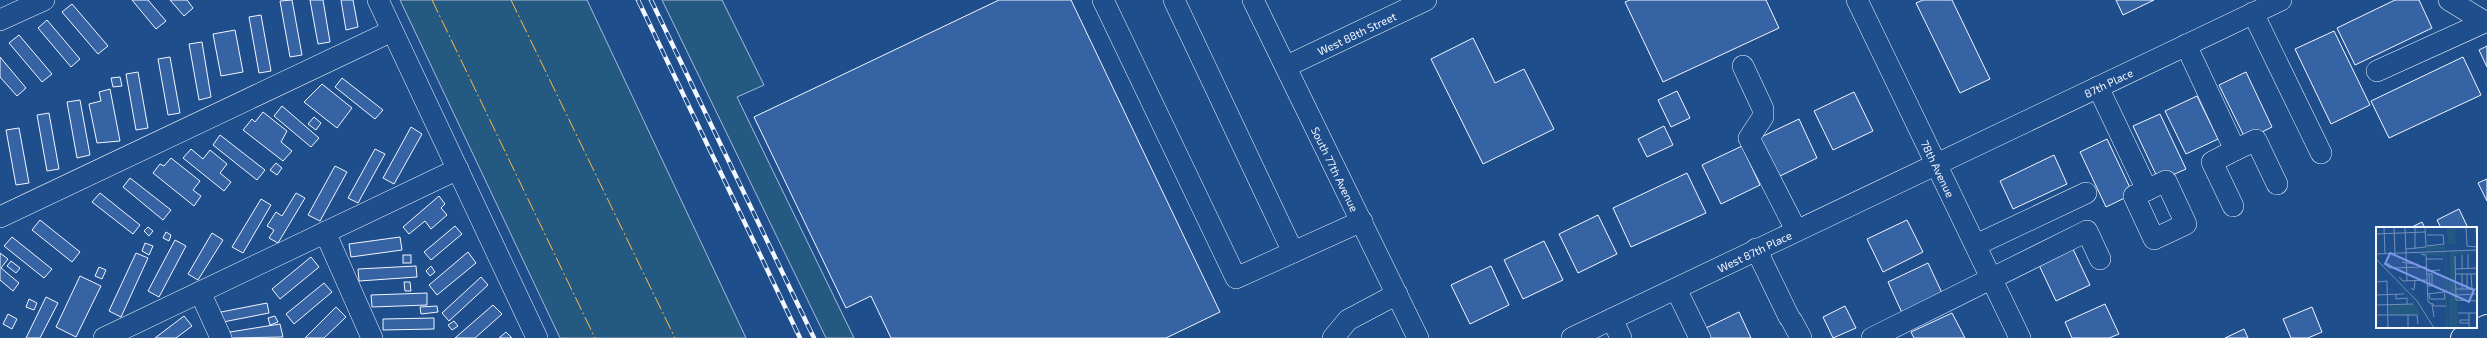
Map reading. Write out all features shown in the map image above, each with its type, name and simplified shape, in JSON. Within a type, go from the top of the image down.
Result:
[{"type":"main road","points":[[2462,338],[2487,326]]},
{"type":"street","points":[[0,20],[44,0]]},
{"type":"street","points":[[378,0],[537,338]]},
{"type":"street","points":[[1103,0],[1236,278],[1362,221]]},
{"type":"street","points":[[1174,0],[1292,252]]},
{"type":"street","name":"South 77th Avenue","points":[[1253,0],[1287,66],[1418,338]]},
{"type":"street","name":"West 88th Street","points":[[1287,66],[1426,0]]},
{"type":"street","name":"78th Avenue","points":[[1857,0],[2020,338]]},
{"type":"street","name":"87th Place","points":[[1936,163],[2280,0]]},
{"type":"street","points":[[2378,71],[2485,22],[2449,0]]},
{"type":"street","points":[[2253,13],[2320,153]]},
{"type":"street","points":[[0,217],[392,31]]},
{"type":"street","points":[[2186,45],[2236,150]]},
{"type":"street","points":[[1743,66],[1763,109],[1763,117],[1749,138],[1796,230]]},
{"type":"street","points":[[2098,86],[2147,190]]},
{"type":"street","points":[[2233,206],[2212,162],[2256,140],[2277,184]]},
{"type":"street","name":"West 87th Place","points":[[1572,338],[1936,163]]},
{"type":"street","points":[[104,338],[458,169]]},
{"type":"street","points":[[1976,246],[2086,193]]},
{"type":"street","points":[[325,232],[372,338]]},
{"type":"street","points":[[1872,338],[1990,278],[2087,232],[2100,259]]},
{"type":"street","points":[[1756,249],[1794,325]]},
{"type":"street","points":[[1676,288],[1700,338]]},
{"type":"street","points":[[200,292],[221,338]]},
{"type":"street","points":[[1333,338],[1348,320],[1397,294]]},
{"type":"street","points":[[1612,319],[1621,338]]},
{"type":"shaded area","points":[[400,0],[587,0],[746,338],[560,338]]},
{"type":"shaded area","points":[[662,0],[722,0],[764,85],[737,97],[854,338],[826,338]]},
{"type":"building","points":[[132,0],[148,0],[166,21],[156,29]]},
{"type":"building","points":[[170,0],[187,0],[193,8],[184,16]]},
{"type":"building","points":[[292,0],[302,55],[290,57],[280,1]]},
{"type":"building","points":[[310,0],[323,0],[330,42],[318,44]]},
{"type":"building","points":[[341,0],[353,0],[358,27],[346,30]]},
{"type":"building","points":[[999,0],[1071,0],[1220,312],[1166,338],[891,338],[871,296],[846,308],[754,117]]},
{"type":"building","points":[[1630,0],[1766,0],[1779,28],[1663,82],[1625,2]]},
{"type":"building","points":[[1923,0],[1952,0],[1990,79],[1960,93],[1916,3]]},
{"type":"building","points":[[2116,0],[2154,0],[2123,15]]},
{"type":"building","points":[[2395,0],[2419,0],[2432,28],[2355,65],[2337,28]]},
{"type":"building","points":[[72,4],[108,46],[98,54],[62,12]]},
{"type":"building","points":[[261,15],[271,71],[259,73],[249,17]]},
{"type":"building","points":[[47,20],[80,59],[71,67],[38,28]]},
{"type":"building","points":[[235,30],[243,72],[221,76],[213,34]]},
{"type":"building","points":[[2334,31],[2370,105],[2331,124],[2295,49]]},
{"type":"building","points":[[19,35],[52,74],[42,82],[9,43]]},
{"type":"building","points":[[1473,38],[1495,83],[1524,69],[1554,129],[1483,164],[1431,59]]},
{"type":"building","points":[[202,42],[211,97],[199,100],[189,44]]},
{"type":"building","points":[[2487,46],[2487,67],[2479,50]]},
{"type":"building","points":[[0,57],[26,88],[17,96],[0,77]]},
{"type":"building","points":[[170,57],[180,113],[168,115],[158,59]]},
{"type":"building","points":[[2463,57],[2481,95],[2389,138],[2371,101]]},
{"type":"building","points":[[138,72],[148,128],[136,130],[126,74]]},
{"type":"building","points":[[2246,72],[2272,127],[2246,140],[2219,85]]},
{"type":"building","points":[[120,77],[122,86],[113,87],[111,78]]},
{"type":"building","points":[[342,78],[383,110],[375,119],[335,87]]},
{"type":"building","points":[[322,84],[352,108],[337,128],[304,102]]},
{"type":"building","points":[[110,89],[120,141],[97,143],[89,104],[101,101],[99,92]]},
{"type":"building","points":[[1677,91],[1690,118],[1671,127],[1658,100]]},
{"type":"building","points":[[1854,92],[1873,131],[1833,150],[1814,111]]},
{"type":"building","points":[[2197,96],[2218,139],[2186,154],[2165,111]]},
{"type":"building","points":[[80,100],[90,155],[77,158],[67,102]]},
{"type":"building","points":[[282,106],[319,138],[311,147],[274,116]]},
{"type":"building","points":[[263,112],[287,131],[281,142],[292,151],[283,161],[243,130],[252,119],[255,122]]},
{"type":"building","points":[[49,113],[59,169],[47,171],[37,115]]},
{"type":"building","points":[[2160,114],[2186,169],[2159,181],[2133,126]]},
{"type":"building","points":[[314,117],[321,123],[316,130],[308,124]]},
{"type":"building","points":[[1799,119],[1817,158],[1778,177],[1759,138]]},
{"type":"building","points":[[1664,126],[1673,145],[1647,157],[1638,139]]},
{"type":"building","points":[[411,127],[422,134],[394,184],[383,178]]},
{"type":"building","points":[[19,128],[29,183],[16,185],[6,130]]},
{"type":"building","points":[[220,135],[265,170],[257,180],[213,145]]},
{"type":"building","points":[[2107,139],[2133,194],[2106,207],[2080,152]]},
{"type":"building","points":[[1742,146],[1760,185],[1721,204],[1702,165]]},
{"type":"building","points":[[191,149],[203,159],[210,150],[227,164],[220,173],[231,182],[224,191],[183,158]]},
{"type":"building","points":[[375,149],[385,154],[358,203],[348,198]]},
{"type":"building","points":[[2054,155],[2067,184],[2013,209],[2000,181]]},
{"type":"building","points":[[171,158],[200,181],[193,190],[201,196],[194,206],[153,173],[160,164],[164,166]]},
{"type":"building","points":[[276,163],[282,168],[277,175],[270,170]]},
{"type":"building","points":[[335,166],[347,172],[320,221],[308,215]]},
{"type":"building","points":[[1687,173],[1706,213],[1631,247],[1613,208]]},
{"type":"building","points":[[130,178],[171,210],[163,220],[123,187]]},
{"type":"building","points":[[2487,179],[2487,201],[2478,183]]},
{"type":"building","points":[[100,193],[140,225],[133,234],[92,202]]},
{"type":"building","points":[[296,193],[305,198],[278,243],[269,238],[274,230],[267,226],[276,212],[282,216]]},
{"type":"building","points":[[439,196],[445,204],[441,208],[447,215],[431,229],[425,221],[409,234],[403,227]]},
{"type":"building","points":[[261,199],[271,205],[243,253],[232,247]]},
{"type":"building","points":[[2459,209],[2468,227],[2440,227],[2437,220]]},
{"type":"building","points":[[1598,215],[1617,254],[1578,273],[1559,234]]},
{"type":"building","points":[[40,220],[80,252],[72,262],[32,230]]},
{"type":"building","points":[[1907,220],[1923,252],[1883,272],[1867,239]]},
{"type":"building","points":[[2422,222],[2424,227],[2412,227]]},
{"type":"building","points":[[455,226],[462,234],[431,260],[424,252]]},
{"type":"building","points":[[148,227],[153,231],[149,236],[144,231]]},
{"type":"building","points":[[166,232],[171,235],[169,241],[163,238]]},
{"type":"building","points":[[212,233],[223,240],[198,280],[188,274]]},
{"type":"building","points":[[12,237],[52,269],[44,278],[4,246]]},
{"type":"building","points":[[400,237],[402,250],[351,257],[349,244]]},
{"type":"building","points":[[175,240],[186,246],[159,297],[148,291]]},
{"type":"building","points":[[1544,241],[1563,280],[1523,299],[1504,260]]},
{"type":"building","points":[[145,243],[153,246],[149,255],[142,251]]},
{"type":"building","points":[[2072,247],[2090,285],[2056,301],[2038,263]]},
{"type":"building","points":[[468,252],[476,263],[437,295],[429,285]]},
{"type":"building","points":[[0,253],[8,259],[1,268],[19,283],[13,291],[0,280]]},
{"type":"building","points":[[136,253],[148,258],[121,317],[109,311]]},
{"type":"building","points":[[403,255],[411,255],[411,263],[403,263]]},
{"type":"building","points":[[311,257],[319,267],[280,299],[272,289]]},
{"type":"building","points":[[11,261],[20,268],[16,273],[7,266]]},
{"type":"building","points":[[1928,263],[1943,295],[1903,315],[1888,282]]},
{"type":"building","points":[[416,266],[417,277],[359,281],[358,269]]},
{"type":"building","points":[[431,266],[435,272],[430,276],[426,271]]},
{"type":"building","points":[[1491,266],[1509,305],[1470,324],[1451,285]]},
{"type":"building","points":[[99,267],[106,270],[102,279],[95,276]]},
{"type":"building","points":[[80,276],[101,286],[76,337],[56,327]]},
{"type":"building","points":[[481,277],[488,285],[449,321],[442,313]]},
{"type":"building","points":[[404,282],[410,282],[411,291],[405,291]]},
{"type":"building","points":[[324,283],[332,292],[294,324],[286,314]]},
{"type":"building","points":[[427,293],[427,305],[372,307],[371,295]]},
{"type":"building","points":[[46,297],[58,303],[40,338],[26,338]]},
{"type":"building","points":[[29,299],[37,303],[34,310],[26,307]]},
{"type":"building","points":[[267,303],[269,313],[223,322],[221,312]]},
{"type":"building","points":[[2105,304],[2119,334],[2109,338],[2072,338],[2065,322]]},
{"type":"building","points":[[493,305],[502,314],[475,338],[455,338]]},
{"type":"building","points":[[437,306],[438,312],[421,314],[420,307]]},
{"type":"building","points":[[1845,306],[1856,328],[1833,338],[1823,317]]},
{"type":"building","points":[[336,307],[346,317],[324,338],[305,338]]},
{"type":"building","points":[[2312,307],[2322,332],[2308,338],[2291,338],[2283,319]]},
{"type":"building","points":[[1739,312],[1751,338],[1711,338],[1706,328]]},
{"type":"building","points":[[1952,313],[1965,338],[1914,338],[1911,332]]},
{"type":"building","points":[[8,314],[17,319],[12,329],[3,324]]},
{"type":"building","points":[[184,316],[192,326],[176,338],[155,338]]},
{"type":"building","points":[[275,316],[278,322],[270,325],[268,318]]},
{"type":"building","points":[[434,318],[434,329],[383,330],[383,319]]},
{"type":"building","points":[[454,321],[458,326],[452,330],[448,325]]},
{"type":"building","points":[[280,324],[283,337],[231,338],[230,332]]},
{"type":"building","points":[[2244,329],[2248,338],[2225,338]]},
{"type":"building","points":[[506,332],[512,338],[499,338]]},
{"type":"railway","points":[[638,0],[800,338]]},
{"type":"railway","points":[[651,0],[814,338]]},
{"type":"power","points":[[432,0],[595,338]]},
{"type":"power","points":[[511,0],[675,338]]}]
